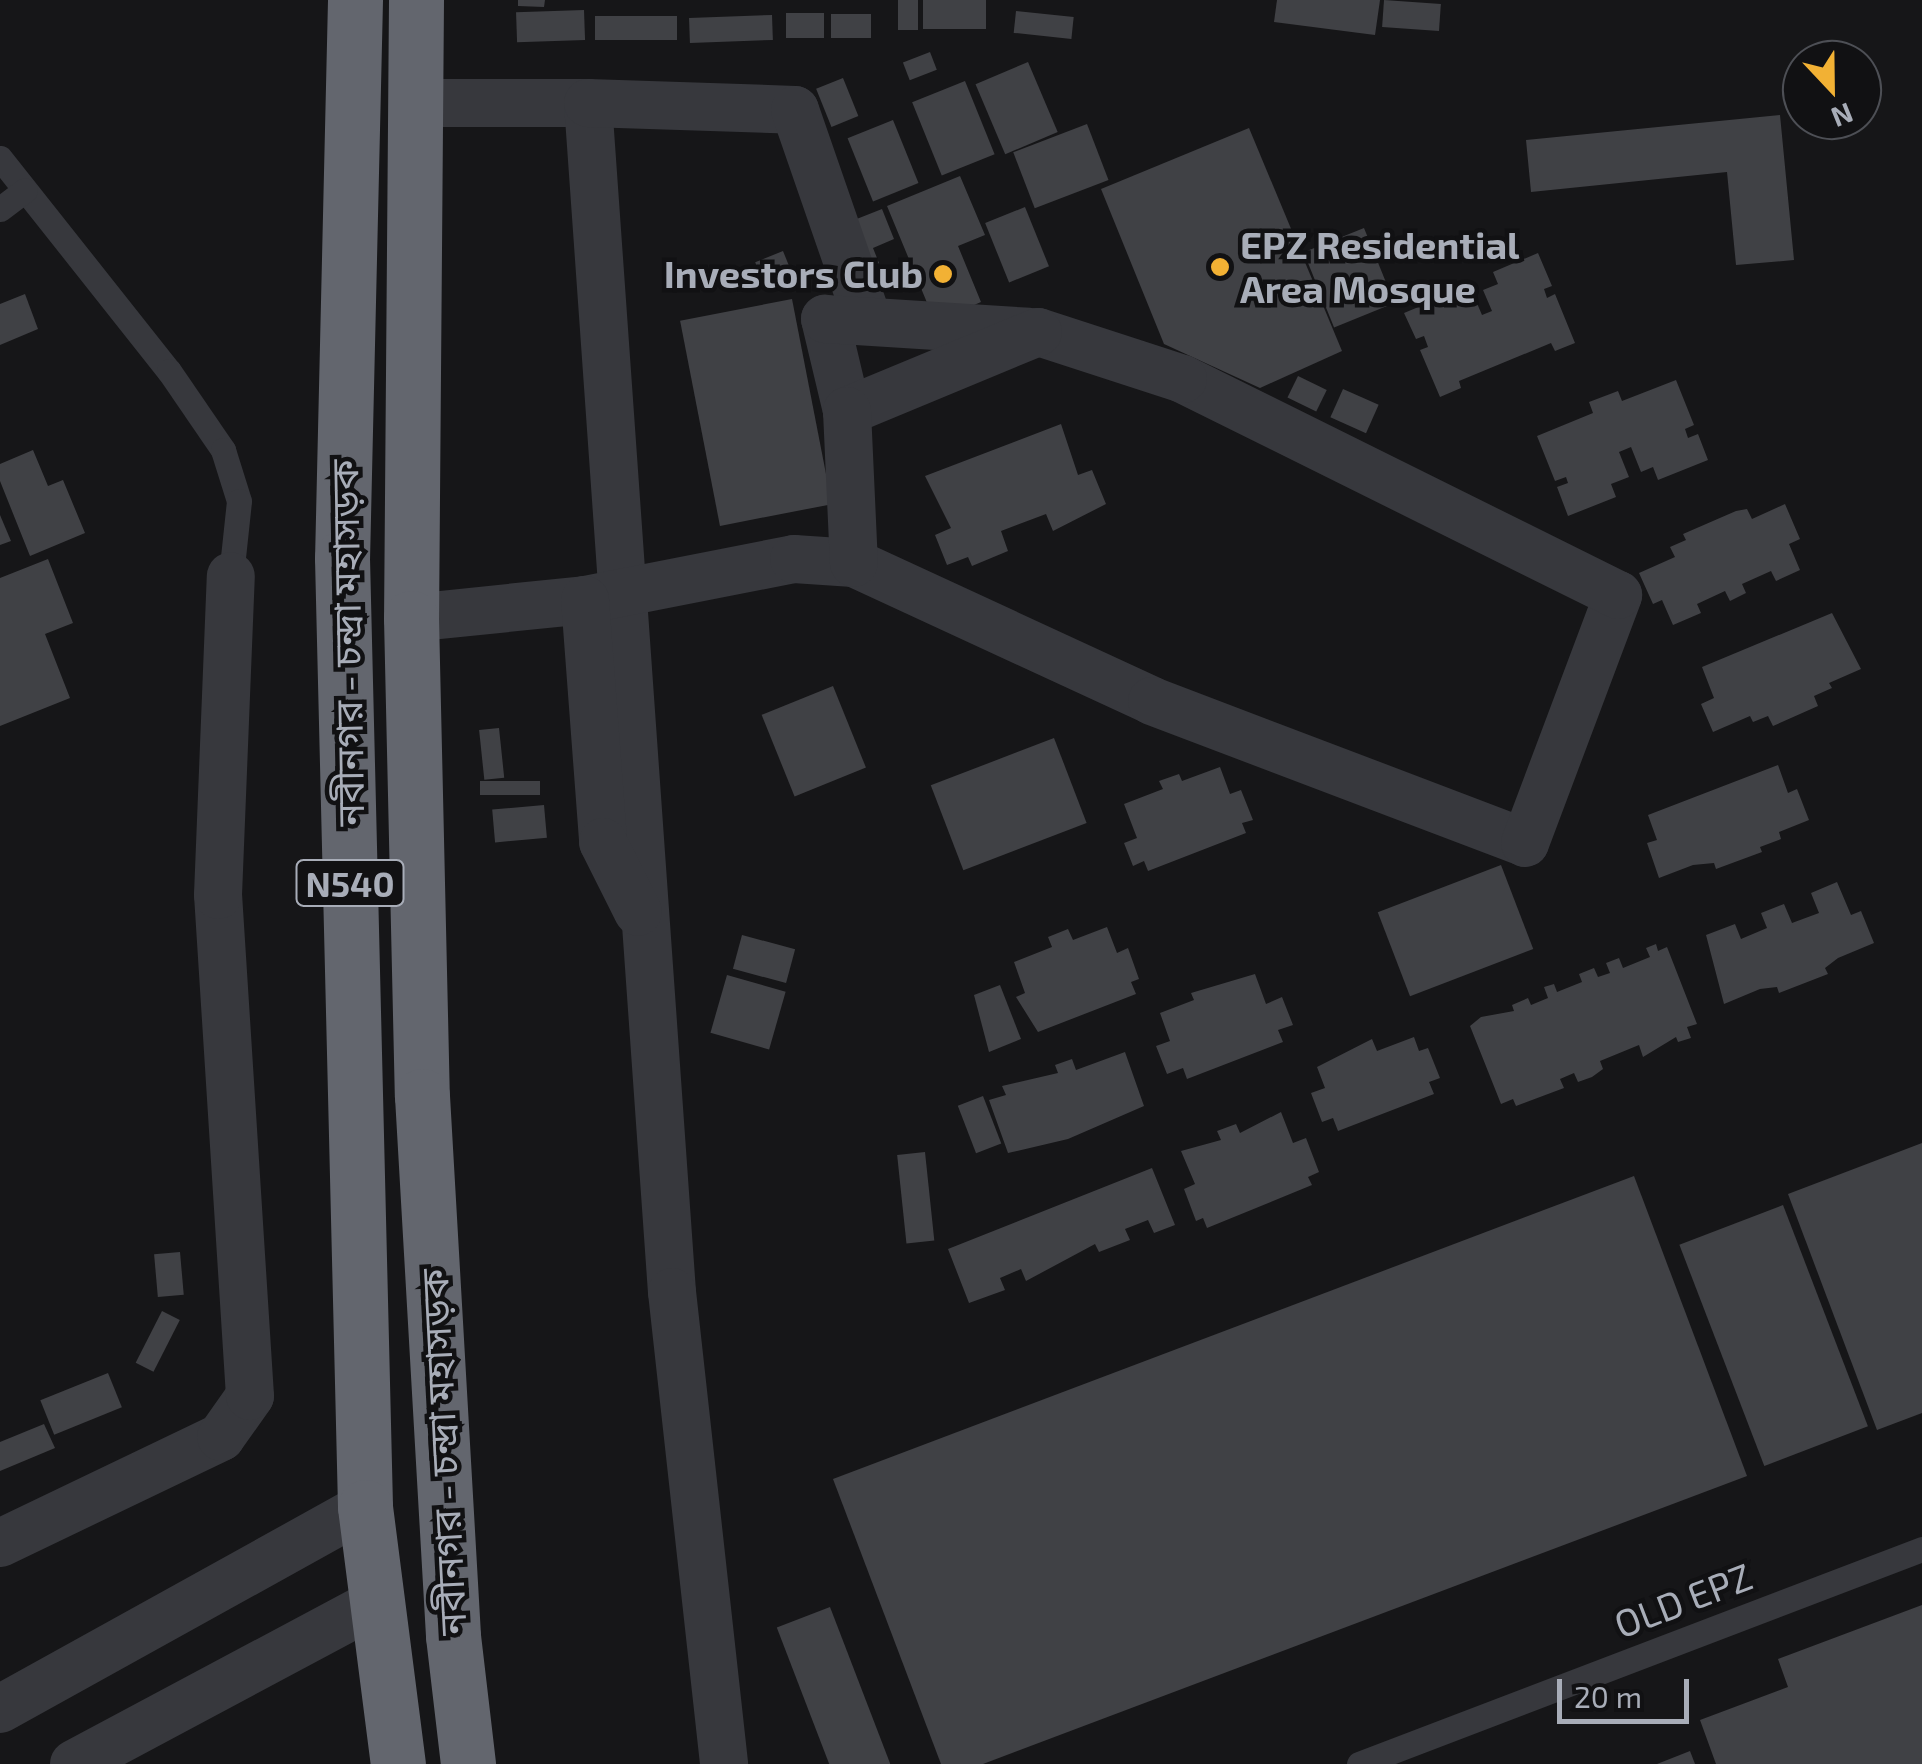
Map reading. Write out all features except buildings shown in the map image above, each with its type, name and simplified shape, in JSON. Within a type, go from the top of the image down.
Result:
[{"type":"highway","name":"নবীনগর - চন্দ্রা মহাসড়ক","points":[[355,0],[342,558],[366,1507],[398,1764]]},
{"type":"highway","name":"নবীনগর - চন্দ্রা মহাসড়ক","points":[[416,0],[411,618],[422,1096],[453,1636],[468,1764]]},
{"type":"street","points":[[415,103],[588,103],[795,110],[867,318]]},
{"type":"street","points":[[588,103],[605,596],[603,842],[648,933],[672,1292],[724,1764]]},
{"type":"street","points":[[411,618],[605,596],[794,560],[854,563],[1152,701],[1525,843],[1618,595],[1183,380],[1038,332],[867,318],[825,319],[847,411],[854,563]]},
{"type":"street","points":[[847,411],[1038,332]]},
{"type":"street","points":[[0,1543],[221,1437],[250,1396],[218,894],[231,576]]},
{"type":"street","points":[[0,1709],[366,1507]]},
{"type":"street","points":[[74,1764],[376,1603]]},
{"type":"lane","points":[[0,158],[170,371],[222,450],[240,501],[231,576]]},
{"type":"lane","points":[[0,209],[25,190]]},
{"type":"lane","name":"OLD EPZ","points":[[1359,1764],[1922,1549]]},
{"type":"place","name":"EPZ Residential Area Mosque","points":[[1220,267]]},
{"type":"place","name":"Investors Club","points":[[943,274]]}]
